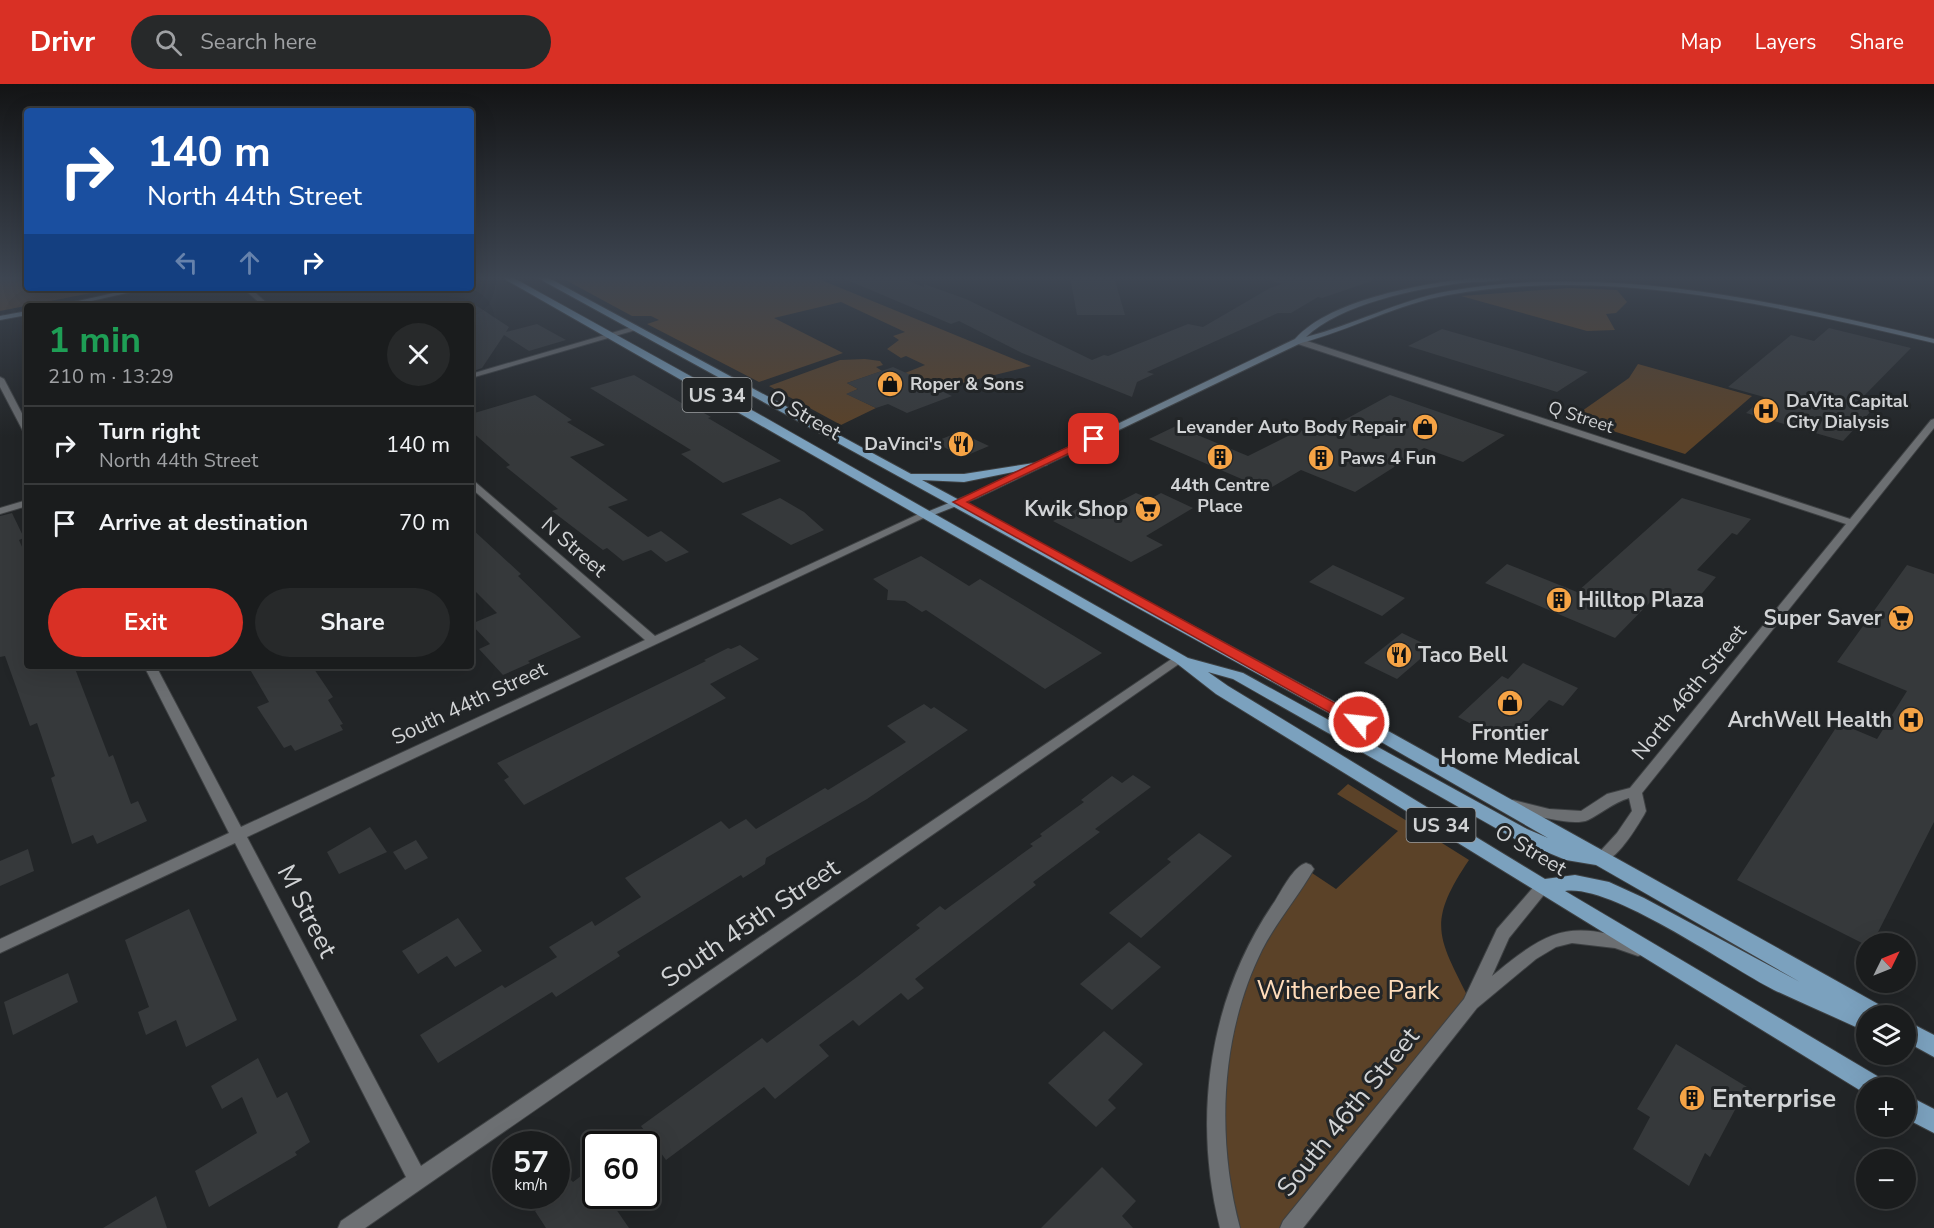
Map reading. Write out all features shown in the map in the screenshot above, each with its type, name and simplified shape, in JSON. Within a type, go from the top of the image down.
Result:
[{"type":"main road","name":"O Street","points":[[598,330],[927,514],[1180,659],[1222,690],[1542,887],[1858,1077]]},
{"type":"main road","name":"O Street","points":[[638,330],[958,502],[1505,803],[1860,1005]]},
{"type":"main road","points":[[1298,341],[1306,330]]},
{"type":"main road","points":[[1298,341],[1337,330]]},
{"type":"main road","points":[[1888,330],[1934,341]]},
{"type":"main road","name":"South 44th Street","points":[[927,514],[1043,463],[1298,341]]},
{"type":"main road","points":[[908,475],[964,478],[1043,463]]},
{"type":"main road","points":[[1180,659],[1238,676],[1521,834],[1573,855],[1601,858]]},
{"type":"main road","points":[[1542,887],[1575,882],[1602,887],[1637,903],[1781,983],[1856,1017]]},
{"type":"main road","points":[[1916,1037],[1934,1048]]},
{"type":"main road","points":[[1916,1042],[1934,1048]]},
{"type":"main road","points":[[1916,1111],[1934,1122]]},
{"type":"street","points":[[474,375],[630,330]]},
{"type":"street","name":"Q Street","points":[[1298,341],[1853,523]]},
{"type":"street","points":[[0,379],[24,426]]},
{"type":"street","name":"North 46th Street","points":[[1505,803],[1572,817],[1583,816],[1612,798],[1635,792],[1934,422]]},
{"type":"street","name":"N Street","points":[[474,486],[652,640]]},
{"type":"street","points":[[0,511],[24,504]]},
{"type":"street","name":"South 44th Street","points":[[0,946],[652,640],[927,514]]},
{"type":"street","name":"South 45th Street","points":[[348,1228],[1180,659]]},
{"type":"street","name":"M Street","points":[[152,669],[418,1180]]},
{"type":"street","name":"North 46th Street","points":[[1601,858],[1622,837],[1639,811],[1635,792]]},
{"type":"street","points":[[1230,1228],[1217,1180],[1216,1140],[1220,1072],[1229,1020],[1241,980],[1258,942],[1277,907],[1306,869]]},
{"type":"street","name":"South 46th Street","points":[[1471,1003],[1503,934],[1542,887]]},
{"type":"street","name":"South 46th Street","points":[[1290,1228],[1471,1003],[1530,954],[1562,937],[1583,936],[1615,941],[1661,958]]},
{"type":"green space","points":[[659,330],[798,330],[843,353],[759,382]]},
{"type":"green space","points":[[902,330],[944,330],[1031,366],[938,389],[905,373],[925,365],[906,356],[901,358],[887,349],[899,340],[893,336],[905,332]]},
{"type":"green space","points":[[840,360],[880,361],[883,365],[876,367],[882,371],[847,383],[858,389],[847,394],[876,408],[841,425],[769,386]]},
{"type":"green space","points":[[1638,364],[1752,396],[1685,454],[1572,418],[1629,378]]},
{"type":"green space","name":"Witherbee Park","points":[[1348,784],[1469,860],[1446,901],[1442,917],[1442,932],[1451,962],[1471,1003],[1290,1228],[1230,1228],[1216,1140],[1241,979],[1306,869],[1336,889],[1398,831],[1337,794]]},
{"type":"building","points":[[474,330],[549,330],[566,340],[529,351],[504,335],[482,368],[474,371]]},
{"type":"building","points":[[977,330],[1031,330],[1092,360],[1104,355],[1108,356],[1172,330],[1239,330],[1147,372],[1154,374],[1137,382],[1132,397],[1022,353]]},
{"type":"building","points":[[1439,330],[1447,330],[1588,372],[1557,392],[1408,346]]},
{"type":"building","points":[[1826,330],[1839,330],[1911,348],[1858,402],[1874,408],[1843,441],[1746,413],[1764,397],[1728,387],[1791,335],[1814,341]]},
{"type":"building","name":"Roper & Sons","points":[[893,367],[952,396],[907,413],[888,404],[876,408],[846,394],[858,389],[847,383]]},
{"type":"building","points":[[634,375],[685,405],[688,404],[711,417],[708,418],[781,461],[723,483],[681,454],[691,450],[590,388]]},
{"type":"building","points":[[535,395],[572,420],[567,422],[605,445],[570,457],[628,500],[608,507],[648,537],[661,531],[689,552],[666,562],[651,550],[623,561],[607,548],[603,550],[552,511],[558,509],[506,467],[510,465],[474,434],[474,413]]},
{"type":"building","points":[[1390,395],[1505,435],[1463,462],[1424,448],[1355,492],[1301,470],[1267,490],[1149,439],[1176,426],[1248,456],[1300,430],[1315,436]]},
{"type":"building","name":"DaVinci's","points":[[959,432],[989,446],[963,457],[934,442]]},
{"type":"building","points":[[1136,493],[1150,499],[1161,493],[1193,508],[1146,536],[1163,545],[1131,562],[1053,521],[1085,505],[1099,512]]},
{"type":"building","points":[[780,498],[804,512],[824,530],[791,545],[741,514]]},
{"type":"building","points":[[1682,498],[1751,519],[1737,535],[1732,533],[1697,570],[1716,577],[1692,605],[1660,592],[1615,638],[1485,583],[1507,564],[1577,592]]},
{"type":"building","points":[[12,513],[24,538],[19,540],[24,551],[24,669],[75,669],[109,757],[113,755],[131,804],[138,801],[147,821],[97,844],[93,835],[72,844],[51,778],[55,776],[37,723],[30,726],[5,656],[0,657],[0,516]]},
{"type":"building","points":[[474,531],[521,574],[518,576],[581,637],[503,675],[479,649],[490,644],[474,627],[474,623],[497,613],[474,590]]},
{"type":"building","points":[[921,556],[969,586],[980,579],[1102,653],[1045,689],[926,610],[922,612],[905,601],[887,600],[888,590],[873,579]]},
{"type":"building","points":[[1333,565],[1405,598],[1382,616],[1309,582]]},
{"type":"building","points":[[1907,565],[1934,574],[1934,822],[1878,933],[1856,933],[1856,940],[1737,880],[1839,723],[1877,739],[1907,691],[1837,662]]},
{"type":"building","name":"Taco Bell","points":[[1402,633],[1433,648],[1397,679],[1364,663]]},
{"type":"building","points":[[740,645],[759,659],[710,684],[726,698],[524,805],[504,780],[509,777],[497,763],[706,661],[704,660],[728,648]]},
{"type":"building","name":"Frontier Home Medical","points":[[1523,663],[1578,688],[1563,706],[1549,700],[1507,743],[1458,717],[1502,676],[1508,679]]},
{"type":"building","points":[[250,669],[314,669],[333,697],[328,700],[343,724],[340,725],[343,730],[295,751],[291,745],[284,748],[257,707],[269,702]]},
{"type":"building","points":[[924,704],[931,709],[934,707],[968,730],[867,799],[766,858],[765,864],[743,878],[741,875],[617,952],[620,956],[556,997],[552,992],[438,1063],[420,1035],[502,985],[505,988],[557,957],[549,947],[592,921],[595,926],[641,897],[625,878],[721,821],[729,829],[746,819],[756,829],[825,788],[828,790],[906,742],[887,726]]},
{"type":"building","points":[[1133,775],[1151,787],[1095,829],[1100,832],[1033,882],[1036,885],[915,979],[924,988],[908,1000],[901,993],[859,1026],[853,1020],[819,1045],[829,1056],[775,1099],[764,1087],[666,1160],[660,1152],[660,1131],[645,1131],[641,1126],[762,1038],[767,1043],[857,977],[920,928],[916,925],[940,906],[945,910],[1033,846],[1030,844],[1042,836],[1040,834],[1084,802],[1081,800],[1112,776],[1122,783]]},
{"type":"building","points":[[370,827],[387,852],[339,874],[327,852]]},
{"type":"building","points":[[1199,833],[1232,856],[1141,938],[1109,913],[1171,862],[1167,859]]},
{"type":"building","points":[[416,840],[428,858],[405,870],[393,852]]},
{"type":"building","points":[[28,849],[34,871],[0,886],[0,861]]},
{"type":"building","points":[[189,909],[237,1020],[186,1047],[176,1020],[146,1035],[138,1012],[149,1007],[125,940]]},
{"type":"building","points":[[458,918],[482,951],[455,967],[447,956],[418,974],[402,951]]},
{"type":"building","points":[[1129,942],[1161,967],[1112,1010],[1080,984]]},
{"type":"building","points":[[68,973],[78,1002],[13,1035],[4,1002]]},
{"type":"building","points":[[1104,1031],[1143,1064],[1108,1100],[1116,1108],[1096,1127],[1048,1083]]},
{"type":"building","name":"Enterprise","points":[[1676,1044],[1747,1087],[1710,1157],[1705,1153],[1689,1186],[1633,1149],[1650,1117],[1637,1109]]},
{"type":"building","points":[[258,1058],[277,1098],[287,1092],[310,1142],[295,1152],[297,1155],[209,1207],[195,1171],[257,1133],[242,1097],[222,1109],[211,1086]]},
{"type":"building","points":[[1102,1167],[1136,1201],[1122,1216],[1133,1228],[1041,1228]]},
{"type":"building","points":[[582,1175],[582,1209],[616,1209],[629,1228],[546,1228],[535,1211],[538,1209],[570,1209],[570,1181],[573,1182]]},
{"type":"building","points":[[156,1196],[167,1228],[103,1228]]},
{"type":"place","name":"Roper & Sons","points":[[890,384]]},
{"type":"place","name":"DaVita Capital City Dialysis","points":[[1766,411]]},
{"type":"place","name":"Levander Auto Body Repair","points":[[1425,427]]},
{"type":"place","name":"DaVinci's","points":[[961,444]]},
{"type":"place","name":"44th Centre Place","points":[[1220,457]]},
{"type":"place","name":"Paws 4 Fun","points":[[1321,458]]},
{"type":"place","name":"Kwik Shop","points":[[1148,509]]},
{"type":"place","name":"Hilltop Plaza","points":[[1559,600]]},
{"type":"place","name":"Super Saver","points":[[1901,618]]},
{"type":"place","name":"Taco Bell","points":[[1399,655]]},
{"type":"place","name":"Frontier Home Medical","points":[[1510,703]]},
{"type":"place","name":"ArchWell Health","points":[[1911,720]]},
{"type":"place","name":"Enterprise","points":[[1692,1098]]},
{"type":"route","points":[[1094,439],[958,502],[1359,722]]}]
